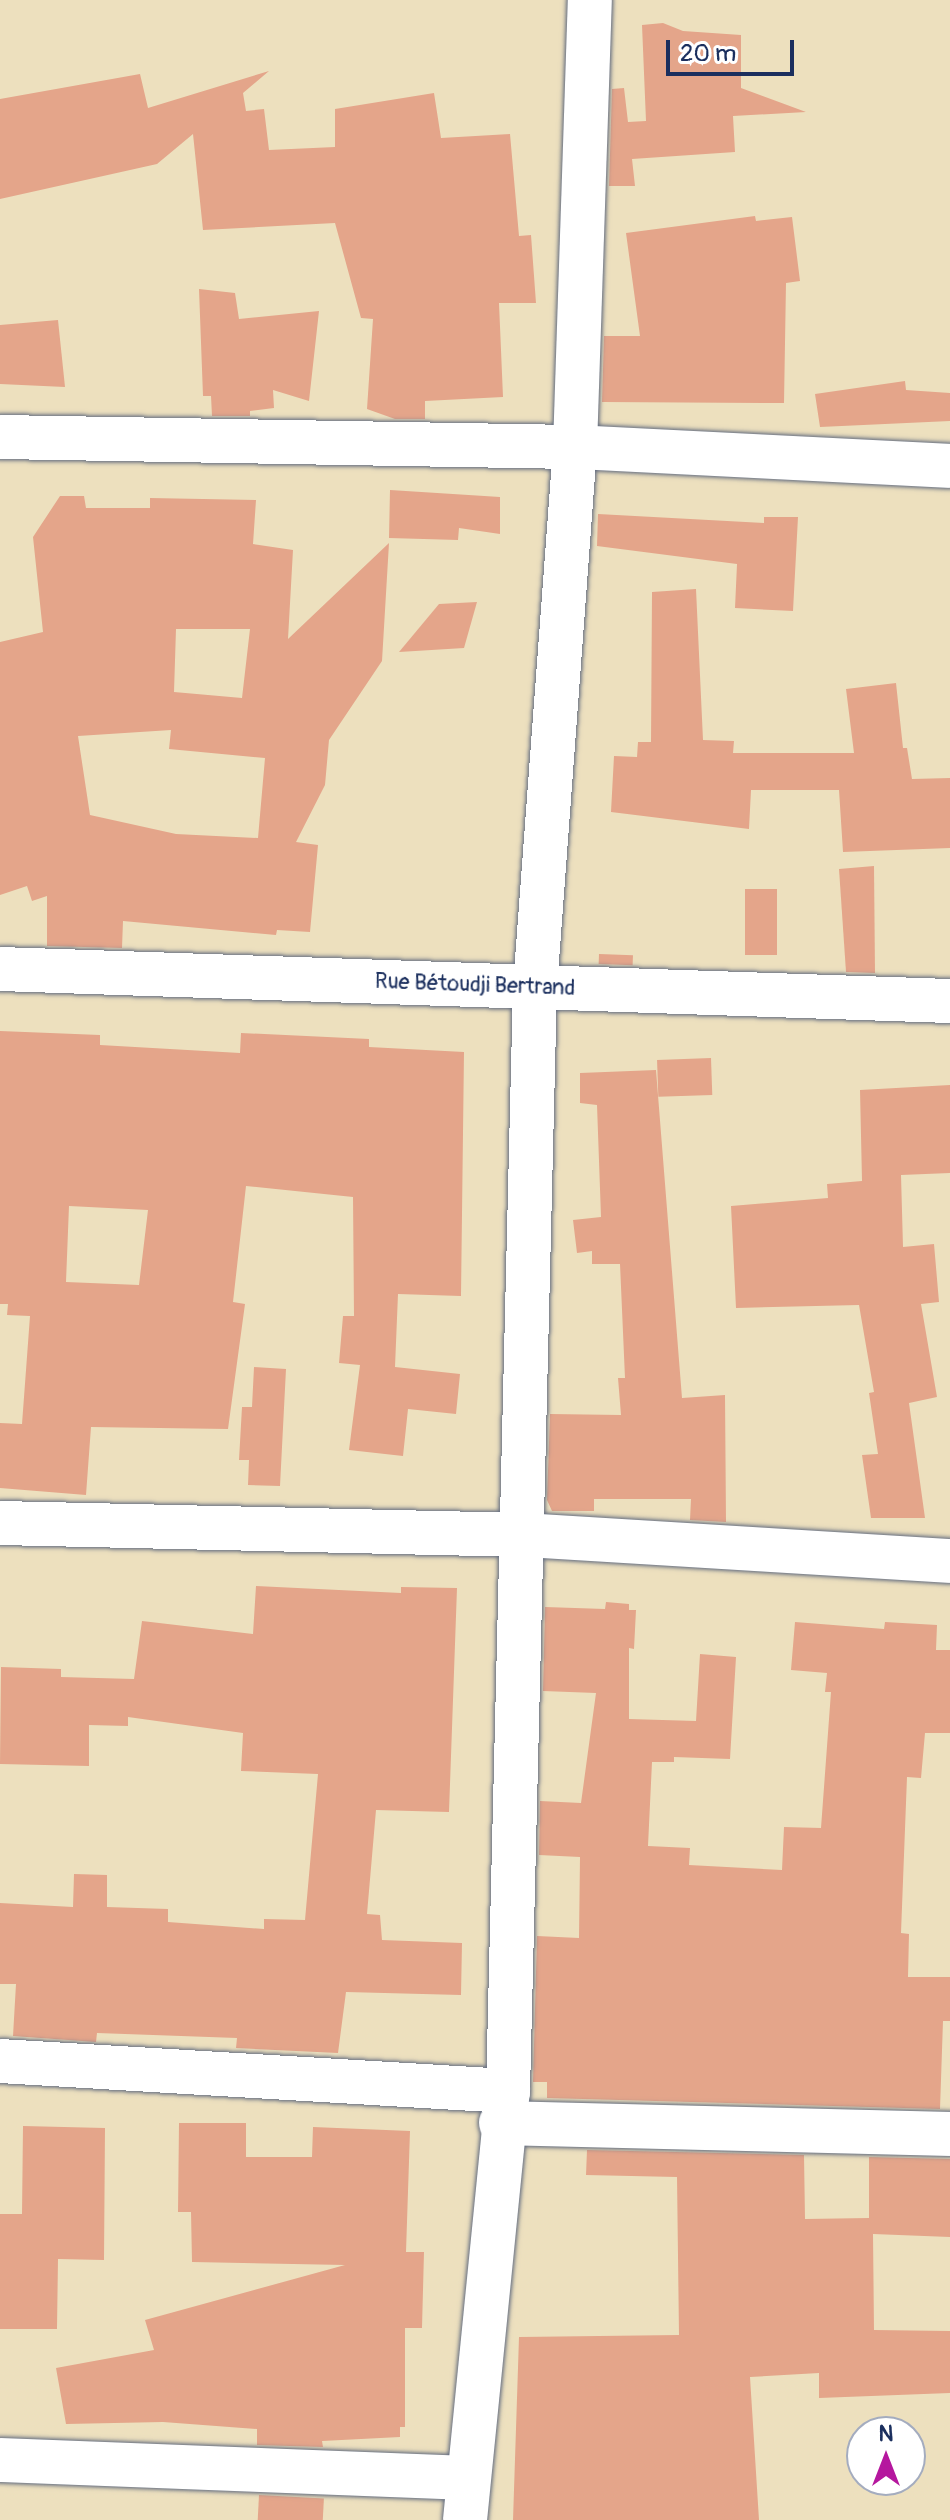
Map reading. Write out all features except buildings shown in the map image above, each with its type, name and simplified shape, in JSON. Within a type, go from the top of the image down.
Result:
[{"type":"street","points":[[0,2460],[466,2499],[504,2107],[524,1535],[535,987],[575,447],[590,0]]},
{"type":"street","points":[[0,437],[575,447],[950,466]]},
{"type":"street","name":"Rue Bétoudji Bertrand","points":[[0,969],[950,1001]]},
{"type":"street","points":[[0,1523],[524,1535],[950,1561]]},
{"type":"street","points":[[0,2061],[504,2107],[950,2134]]}]
